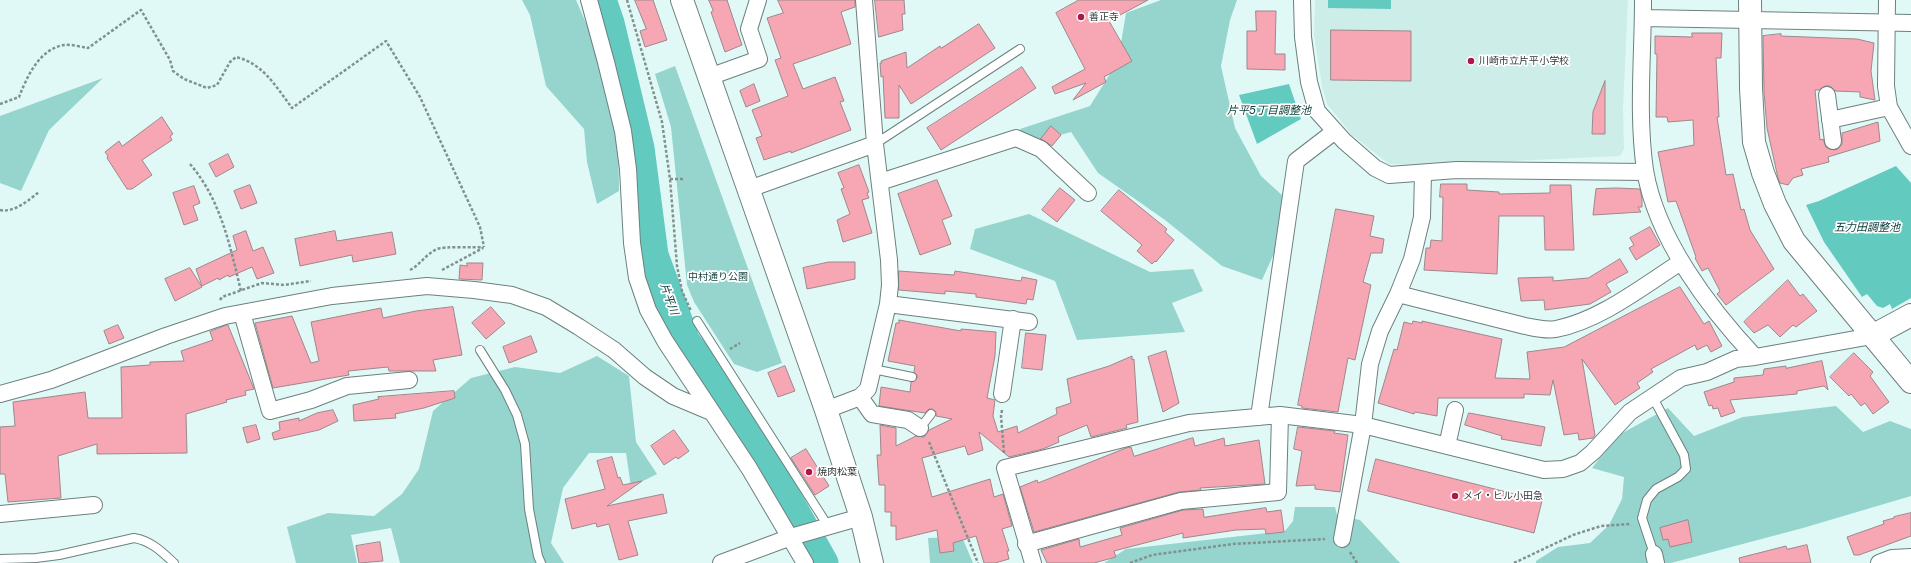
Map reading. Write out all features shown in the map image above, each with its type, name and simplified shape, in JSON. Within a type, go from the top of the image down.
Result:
[{"type":"main road","points":[[682,0],[826,410],[861,517],[872,563]]},
{"type":"main road","points":[[1750,10],[1754,142],[1763,173],[1775,204],[1794,241],[1911,382]]},
{"type":"main road","points":[[1872,336],[1911,315]]},
{"type":"street","points":[[589,0],[606,62],[622,131],[628,169],[632,243],[637,278],[648,310],[665,341],[749,468],[811,531]]},
{"type":"street","points":[[709,77],[760,59],[749,29],[758,0]]},
{"type":"street","points":[[826,410],[860,397],[868,388],[888,304],[890,285],[889,260],[875,144],[864,0]]},
{"type":"street","points":[[1302,0],[1303,37],[1308,82],[1317,111],[1335,132],[1375,168],[1389,175],[1457,170],[1645,172]]},
{"type":"street","points":[[1643,0],[1641,134],[1645,172],[1653,200],[1681,262],[1730,330],[1755,357]]},
{"type":"street","points":[[1887,0],[1886,86],[1889,107],[1911,146]]},
{"type":"street","points":[[1643,18],[1750,10],[1886,23],[1911,23]]},
{"type":"street","points":[[1827,95],[1833,141]]},
{"type":"street","points":[[1830,120],[1889,107]]},
{"type":"street","points":[[1259,416],[1296,161],[1335,132]]},
{"type":"street","points":[[880,182],[1016,138],[1041,149],[1088,193]]},
{"type":"street","points":[[749,189],[875,144]]},
{"type":"street","points":[[1342,539],[1363,425],[1370,364],[1380,331],[1398,294],[1412,259],[1422,217],[1423,173]]},
{"type":"street","points":[[1398,294],[1525,326],[1555,329],[1592,318],[1681,262]]},
{"type":"street","points":[[0,394],[51,380],[166,336],[225,316],[332,296],[427,286],[474,290],[512,296],[546,307],[614,350],[645,376],[673,396],[711,412]]},
{"type":"street","points":[[888,304],[1029,322]]},
{"type":"street","points":[[242,313],[270,411],[311,400],[347,386],[409,380]]},
{"type":"street","points":[[1002,394],[1013,319]]},
{"type":"street","points":[[1033,563],[1026,544],[1005,468],[1189,423],[1280,415],[1363,425],[1544,470],[1563,468],[1580,463],[1593,452],[1630,412],[1681,378],[1707,372],[1736,358],[1755,357],[1872,336]]},
{"type":"street","points":[[860,397],[872,414],[908,420],[920,428]]},
{"type":"street","points":[[1447,446],[1455,410]]},
{"type":"street","points":[[1026,544],[1181,501],[1278,492],[1280,415]]},
{"type":"street","points":[[0,514],[94,505]]},
{"type":"street","points":[[721,563],[811,531],[861,517]]},
{"type":"street","points":[[806,563],[811,531]]},
{"type":"street","points":[[1879,563],[1892,558],[1911,557]]},
{"type":"lane","points":[[875,144],[1020,49]]},
{"type":"lane","points":[[697,321],[811,531]]},
{"type":"lane","points":[[480,350],[505,390],[516,414],[523,437],[528,474],[529,509],[538,556],[541,563]]},
{"type":"lane","points":[[872,369],[912,377]]},
{"type":"lane","points":[[1652,396],[1684,455],[1686,469],[1678,477],[1656,489],[1647,500],[1642,518],[1654,559]]},
{"type":"lane","points":[[920,428],[931,414]]},
{"type":"lane","points":[[0,559],[36,558],[59,555],[134,538],[144,540],[157,547],[174,563]]},
{"type":"path","points":[[627,0],[662,122],[670,179],[678,272],[682,291],[688,306],[697,321]]},
{"type":"path","points":[[0,104],[19,97],[28,75],[46,52],[64,44],[88,48],[141,10],[170,60],[173,71],[184,79],[207,88],[212,87],[217,85],[230,62],[236,57],[246,59],[269,77],[292,108],[386,41],[420,97],[480,227],[484,247]]},
{"type":"path","points":[[190,164],[203,179],[214,198],[225,230],[241,291]]},
{"type":"path","points":[[670,179],[683,179]]},
{"type":"path","points":[[0,210],[4,211],[17,207],[39,192]]},
{"type":"path","points":[[408,271],[419,266],[426,257],[437,249],[484,247]]},
{"type":"path","points":[[427,286],[436,273],[484,247]]},
{"type":"path","points":[[1002,394],[1007,393],[1001,416],[1005,468]]},
{"type":"path","points":[[920,428],[926,435],[942,471],[978,563]]},
{"type":"path","points":[[1514,563],[1573,535],[1601,526],[1630,524],[1634,528]]},
{"type":"path","points":[[1130,563],[1152,555],[1233,544],[1342,539]]},
{"type":"shaded area","name":"川崎市立片平小学校","points":[[1315,0],[1628,0],[1623,108],[1624,149],[1620,156],[1425,165],[1389,164],[1352,135],[1327,104],[1322,86],[1314,35]]},
{"type":"green space","points":[[522,0],[576,0],[599,53],[618,126],[619,191],[597,204],[587,162],[584,129],[546,86],[530,15]]},
{"type":"green space","points":[[1161,0],[1237,0],[1230,20],[1221,66],[1235,128],[1261,176],[1295,207],[1262,280],[1222,266],[1165,220],[1098,173],[1071,132],[1028,144],[1020,129],[1090,106],[1118,61],[1126,13]]},
{"type":"green space","name":"中村通り公園","points":[[675,66],[782,363],[757,372],[734,364],[694,302],[687,285],[671,127],[655,74]]},
{"type":"green space","points":[[103,78],[49,130],[21,191],[0,183],[0,116]]},
{"type":"green space","points":[[1029,214],[1150,272],[1193,269],[1203,291],[1172,303],[1185,332],[1077,340],[1055,281],[970,249],[975,229]]},
{"type":"green space","points":[[597,356],[629,376],[636,442],[657,474],[631,487],[626,453],[589,453],[563,488],[551,543],[564,563],[400,563],[391,528],[351,535],[357,563],[296,563],[287,527],[328,513],[374,516],[402,494],[419,469],[433,411],[471,378],[515,367],[560,373]]},
{"type":"green space","points":[[1836,406],[1863,432],[1890,421],[1911,429],[1911,496],[1803,528],[1671,563],[1536,563],[1536,561],[1558,547],[1590,543],[1609,525],[1622,499],[1624,477],[1592,468],[1617,436],[1668,408],[1694,436],[1743,417]]},
{"type":"green space","points":[[1295,507],[1335,507],[1337,515],[1360,520],[1400,563],[1104,563],[1126,549],[1285,531],[1293,521]]},
{"type":"green space","points":[[962,537],[973,563],[930,563],[928,538]]},
{"type":"water","points":[[1328,0],[1391,0],[1391,9],[1328,8]]},
{"type":"water","name":"片平5丁目調整池","points":[[1289,84],[1301,119],[1257,144],[1239,95]]},
{"type":"water","name":"五力田調整池","points":[[1896,166],[1911,183],[1911,298],[1892,309],[1890,304],[1883,308],[1877,306],[1867,294],[1862,297],[1824,242],[1806,205],[1819,201]]},
{"type":"building","points":[[635,0],[653,0],[667,40],[645,47],[640,31],[646,29]]},
{"type":"building","points":[[709,0],[727,0],[742,45],[725,52],[711,12],[713,11]]},
{"type":"building","points":[[778,0],[855,0],[855,7],[841,12],[851,44],[793,64],[803,89],[835,77],[844,101],[840,102],[851,130],[791,153],[791,151],[764,160],[756,138],[762,136],[752,110],[788,96],[775,60],[781,58],[767,18],[783,13]]},
{"type":"building","points":[[875,0],[904,0],[905,14],[902,14],[903,30],[879,37]]},
{"type":"building","points":[[1079,0],[1148,0],[1109,21],[1132,61],[1104,77],[1106,82],[1073,100],[1086,83],[1055,94],[1052,87],[1085,69],[1056,13]]},
{"type":"building","points":[[1256,11],[1276,11],[1275,54],[1285,54],[1285,70],[1247,69],[1247,31],[1256,31]]},
{"type":"building","points":[[979,24],[995,48],[911,104],[899,85],[899,118],[885,118],[881,61],[906,52],[907,68],[940,46],[941,48]]},
{"type":"building","points":[[1331,30],[1411,31],[1411,81],[1331,80]]},
{"type":"building","points":[[1692,33],[1722,33],[1721,58],[1716,58],[1719,117],[1717,117],[1726,175],[1733,174],[1741,210],[1744,209],[1750,230],[1774,269],[1726,305],[1717,294],[1720,291],[1708,268],[1702,271],[1695,258],[1696,257],[1676,201],[1668,202],[1658,152],[1694,145],[1693,120],[1668,122],[1667,117],[1656,117],[1657,54],[1655,54],[1655,36],[1692,37]]},
{"type":"building","points":[[1781,34],[1781,36],[1857,39],[1874,43],[1871,71],[1875,100],[1860,97],[1860,92],[1835,91],[1830,86],[1825,86],[1819,90],[1815,90],[1820,140],[1823,139],[1826,147],[1834,150],[1838,149],[1842,144],[1842,133],[1878,122],[1880,141],[1828,157],[1829,162],[1801,169],[1803,175],[1793,178],[1788,185],[1780,183],[1778,178],[1767,128],[1764,92],[1763,36]]},
{"type":"building","points":[[1022,67],[1036,88],[941,150],[927,128]]},
{"type":"building","points":[[1605,81],[1605,134],[1592,134],[1593,112]]},
{"type":"building","points":[[754,84],[760,101],[746,107],[740,91]]},
{"type":"building","points":[[162,117],[173,134],[170,136],[172,140],[142,160],[152,175],[132,189],[127,189],[107,158],[108,156],[105,152],[119,141],[122,146]]},
{"type":"building","points":[[1051,126],[1061,135],[1052,146],[1041,139]]},
{"type":"building","points":[[228,154],[234,167],[216,177],[209,164]]},
{"type":"building","points":[[859,165],[869,192],[867,193],[869,198],[862,200],[872,233],[843,242],[837,220],[850,214],[841,189],[844,188],[838,173]]},
{"type":"building","points":[[937,180],[952,216],[942,220],[951,244],[920,255],[898,194]]},
{"type":"building","points":[[1441,184],[1467,184],[1467,190],[1499,192],[1499,194],[1550,193],[1550,185],[1571,185],[1574,250],[1545,250],[1544,216],[1499,216],[1497,274],[1424,270],[1426,248],[1430,248],[1431,240],[1442,241],[1443,197],[1440,197]]},
{"type":"building","points":[[250,185],[257,203],[241,209],[234,191]]},
{"type":"building","points":[[194,186],[200,203],[193,206],[198,220],[184,225],[173,193]]},
{"type":"building","points":[[1060,188],[1075,200],[1057,222],[1042,210]]},
{"type":"building","points":[[1596,189],[1640,189],[1642,207],[1638,207],[1641,212],[1593,215]]},
{"type":"building","points":[[1119,190],[1167,229],[1165,232],[1174,240],[1156,262],[1155,261],[1152,264],[1137,251],[1142,245],[1101,211]]},
{"type":"building","points":[[1336,209],[1374,216],[1370,236],[1384,239],[1382,253],[1371,253],[1363,282],[1371,285],[1355,360],[1348,358],[1338,412],[1302,408],[1302,406],[1298,405]]},
{"type":"building","points":[[1650,227],[1660,245],[1636,260],[1629,248],[1634,245],[1630,238]]},
{"type":"building","points":[[246,231],[253,251],[263,247],[274,273],[257,279],[252,267],[229,277],[228,275],[219,280],[218,278],[202,286],[196,269],[237,250],[233,236]]},
{"type":"building","points":[[335,231],[337,241],[392,232],[396,254],[353,262],[352,255],[300,266],[295,239]]},
{"type":"building","points":[[1620,259],[1628,272],[1606,284],[1611,292],[1590,304],[1545,310],[1544,300],[1521,301],[1518,278],[1553,277],[1553,281],[1588,278]]},
{"type":"building","points":[[829,262],[855,262],[855,279],[807,289],[803,268]]},
{"type":"building","points":[[467,263],[483,263],[482,280],[459,279],[460,265],[467,266]]},
{"type":"building","points":[[190,268],[202,287],[175,301],[165,279]]},
{"type":"building","points":[[899,271],[954,275],[955,271],[1021,281],[1022,277],[1037,280],[1033,300],[1027,299],[1026,304],[976,297],[976,294],[945,291],[945,294],[899,290]]},
{"type":"building","points":[[1788,280],[1800,296],[1803,294],[1817,311],[1796,327],[1793,325],[1780,337],[1768,325],[1754,333],[1744,322]]},
{"type":"building","points":[[1680,287],[1704,324],[1709,321],[1722,346],[1711,352],[1707,345],[1697,350],[1695,345],[1651,369],[1653,372],[1637,383],[1640,388],[1615,405],[1582,359],[1595,435],[1593,438],[1579,440],[1578,433],[1564,435],[1553,380],[1550,395],[1524,394],[1524,398],[1438,398],[1437,416],[1415,412],[1414,414],[1378,403],[1394,349],[1397,350],[1404,322],[1412,324],[1413,321],[1422,323],[1422,321],[1502,339],[1495,378],[1530,379],[1527,352],[1564,347]]},
{"type":"building","points":[[453,307],[462,355],[433,360],[436,371],[389,371],[388,367],[348,371],[349,375],[273,388],[255,323],[292,316],[311,363],[319,361],[311,322],[381,308],[383,318],[416,311]]},
{"type":"building","points":[[491,307],[505,323],[486,339],[472,323]]},
{"type":"building","points":[[899,320],[961,331],[961,329],[996,332],[995,356],[987,398],[995,400],[993,416],[998,432],[1017,426],[1018,433],[1057,414],[1056,408],[1071,403],[1067,379],[1109,366],[1132,356],[1132,360],[1134,359],[1138,422],[1126,425],[1127,428],[1091,437],[1087,425],[1058,437],[1059,442],[1043,449],[1009,457],[979,432],[983,450],[968,455],[965,446],[922,458],[932,497],[990,479],[994,497],[1003,494],[1012,526],[1002,529],[1009,551],[1007,551],[1009,559],[995,563],[984,563],[976,536],[953,543],[954,551],[940,553],[937,530],[896,540],[896,526],[891,526],[891,512],[885,512],[885,485],[879,485],[877,455],[881,455],[880,425],[896,428],[896,446],[916,436],[924,437],[929,430],[952,419],[936,416],[936,412],[932,409],[929,409],[925,413],[879,406],[881,387],[910,392],[911,382],[917,378],[917,375],[914,372],[915,366],[888,361],[896,323],[899,323]]},
{"type":"building","points":[[118,325],[124,338],[109,344],[104,331]]},
{"type":"building","points":[[228,325],[254,389],[245,391],[246,395],[226,400],[227,402],[186,414],[187,453],[97,454],[97,444],[58,456],[61,498],[8,502],[5,474],[0,474],[0,427],[15,426],[13,402],[85,392],[88,418],[122,418],[121,367],[150,365],[150,362],[184,361],[181,351],[213,340],[210,332]]},
{"type":"building","points":[[1026,333],[1046,335],[1042,370],[1022,368]]},
{"type":"building","points":[[531,336],[537,352],[509,363],[503,347]]},
{"type":"building","points":[[1166,351],[1179,403],[1163,412],[1148,357]]},
{"type":"building","points":[[1854,353],[1873,372],[1870,376],[1889,402],[1873,414],[1865,403],[1861,406],[1851,394],[1849,396],[1830,377]]},
{"type":"building","points":[[1822,361],[1828,390],[1824,386],[1797,391],[1797,394],[1730,400],[1735,412],[1721,417],[1718,408],[1713,409],[1712,405],[1709,406],[1704,392],[1734,382],[1734,378],[1763,375],[1764,369],[1786,366],[1786,368]]},
{"type":"building","points":[[785,366],[795,391],[778,397],[768,373]]},
{"type":"building","points":[[454,391],[455,398],[424,408],[395,414],[396,418],[354,421],[353,405],[379,399],[378,397]]},
{"type":"building","points":[[333,410],[338,421],[319,430],[274,440],[272,433],[280,430],[279,422],[299,418],[299,421],[317,413]]},
{"type":"building","points":[[1469,413],[1545,427],[1541,446],[1501,439],[1502,436],[1465,425]]},
{"type":"building","points":[[256,425],[260,439],[247,443],[243,428]]},
{"type":"building","points":[[1298,427],[1335,431],[1334,433],[1348,435],[1340,492],[1315,489],[1315,485],[1296,486],[1302,451],[1294,449]]},
{"type":"building","points":[[674,430],[689,451],[678,459],[676,457],[664,465],[651,446]]},
{"type":"building","points":[[1193,438],[1195,446],[1224,438],[1225,446],[1259,440],[1265,484],[1200,488],[1201,490],[1179,492],[1034,532],[1020,487],[1037,480],[1038,483],[1126,448],[1131,447],[1134,456]]},
{"type":"building","name":"焼肉松葉","points":[[806,449],[829,486],[815,495],[791,458]]},
{"type":"building","points":[[612,457],[618,478],[620,477],[623,485],[642,481],[607,506],[663,494],[667,513],[628,521],[638,555],[619,560],[609,524],[597,527],[596,523],[572,529],[565,499],[605,489],[597,461]]},
{"type":"building","name":"メイ・ヒル小田急","points":[[1376,459],[1542,501],[1534,533],[1368,491]]},
{"type":"building","points":[[1266,508],[1267,512],[1281,510],[1284,532],[1266,534],[1265,529],[1236,530],[1183,538],[1183,533],[1114,551],[1116,557],[1094,563],[1047,563],[1041,550],[1079,539],[1080,547],[1122,535],[1120,528],[1183,510],[1203,509],[1204,517]]},
{"type":"building","points":[[1911,513],[1911,536],[1859,555],[1854,555],[1847,537],[1884,524],[1883,521]]},
{"type":"building","points":[[1688,520],[1692,542],[1670,547],[1668,539],[1663,540],[1660,528]]},
{"type":"building","points":[[380,542],[383,561],[359,563],[356,546]]},
{"type":"building","points":[[1807,545],[1811,563],[1740,563],[1739,558],[1786,546],[1787,549]]},
{"type":"waterway","name":"片平川","points":[[601,0],[609,23],[639,148],[653,255],[685,342],[730,398],[823,563]]},
{"type":"place","name":"善正寺","points":[[1081,17]]},
{"type":"place","name":"川崎市立片平小学校","points":[[1471,61]]},
{"type":"place","name":"焼肉松葉","points":[[809,472]]},
{"type":"place","name":"メイ・ヒル小田急","points":[[1455,496]]}]
